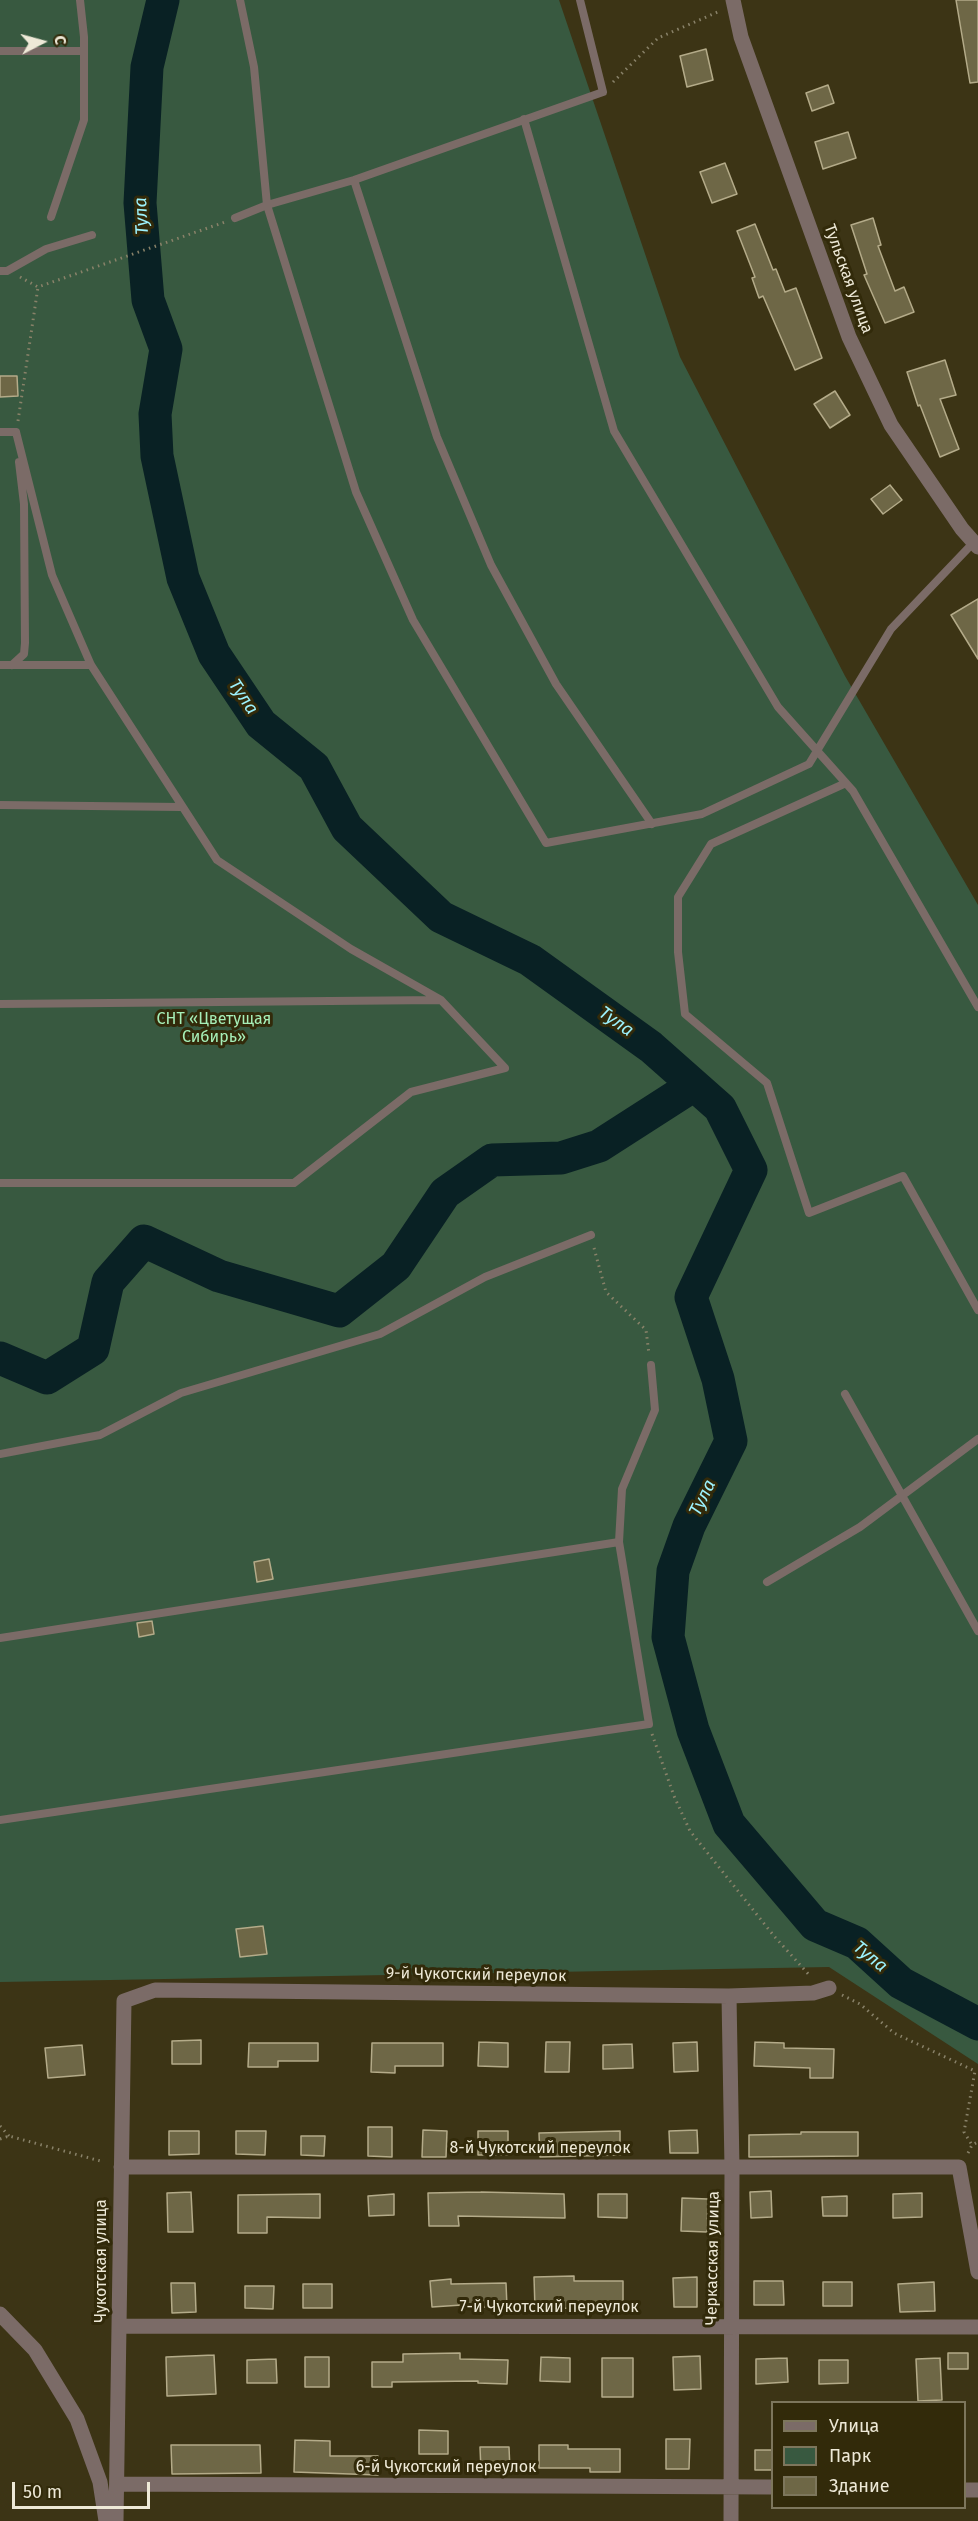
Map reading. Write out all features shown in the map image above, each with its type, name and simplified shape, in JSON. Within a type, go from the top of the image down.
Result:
[{"type":"street","name":"Тульская улица","points":[[734,3],[741,37],[849,337],[891,426],[976,544]]},
{"type":"street","name":"9-й Чукотский переулок","points":[[123,2001],[155,1990],[729,1996],[813,1994],[829,1988]]},
{"type":"street","name":"Черкасская улица","points":[[729,1996],[732,2168],[731,2521]]},
{"type":"street","name":"Чукотская улица","points":[[117,2521],[123,2001]]},
{"type":"street","name":"8-й Чукотский переулок","points":[[121,2167],[959,2167],[978,2272]]},
{"type":"street","points":[[0,2314],[35,2350],[77,2419],[100,2482],[106,2521]]},
{"type":"street","name":"7-й Чукотский переулок","points":[[120,2326],[978,2326]]},
{"type":"street","name":"6-й Чукотский переулок","points":[[118,2484],[771,2487]]},
{"type":"lane","points":[[51,217],[84,120],[80,0]]},
{"type":"lane","points":[[240,0],[254,67],[267,205],[356,492],[413,620],[546,843],[702,814],[809,764],[891,629],[976,544]]},
{"type":"lane","points":[[235,218],[267,205],[354,180],[603,92],[580,0]]},
{"type":"lane","points":[[0,51],[82,51]]},
{"type":"lane","points":[[524,119],[614,431],[778,707],[846,783],[978,1007]]},
{"type":"lane","points":[[354,180],[437,437],[491,565],[556,684],[652,824]]},
{"type":"lane","points":[[0,271],[7,271],[46,249],[92,235]]},
{"type":"lane","points":[[0,432],[16,432]]},
{"type":"lane","points":[[0,1183],[294,1184],[411,1092],[504,1068],[441,1000],[351,949],[217,860],[91,664],[52,575],[16,432]]},
{"type":"lane","points":[[12,665],[24,654],[25,643],[24,504],[16,432]]},
{"type":"lane","points":[[0,665],[91,664]]},
{"type":"lane","points":[[846,783],[711,844],[678,897],[678,952],[685,1014],[767,1083],[809,1212],[903,1176],[978,1310]]},
{"type":"lane","points":[[0,805],[181,807]]},
{"type":"lane","points":[[0,1004],[441,1000]]},
{"type":"lane","points":[[0,1454],[100,1435],[181,1393],[380,1334],[485,1276],[591,1235]]},
{"type":"lane","points":[[0,1820],[649,1724],[619,1542],[622,1489],[655,1410],[651,1365]]},
{"type":"lane","points":[[844,1394],[978,1631]]},
{"type":"lane","points":[[767,1582],[860,1527],[978,1439]]},
{"type":"lane","points":[[0,1638],[619,1542]]},
{"type":"path","points":[[603,92],[658,38],[734,3]]},
{"type":"path","points":[[16,432],[38,287],[235,218]]},
{"type":"path","points":[[591,1235],[606,1292],[646,1330],[651,1365]]},
{"type":"path","points":[[649,1724],[674,1796],[690,1831],[794,1959],[817,1983],[860,2004],[894,2033],[975,2071],[964,2132],[972,2145]]},
{"type":"path","points":[[0,2126],[9,2136],[121,2167]]},
{"type":"path","points":[[0,2139],[9,2136]]},
{"type":"green space","name":"СНТ «Цветущая Сибирь»","points":[[0,0],[559,0],[680,357],[845,676],[978,905],[978,2064],[829,1967],[0,1982]]},
{"type":"building","points":[[956,0],[978,0],[978,82],[970,83]]},
{"type":"building","points":[[706,49],[713,80],[687,87],[680,56]]},
{"type":"building","points":[[828,85],[834,103],[812,111],[806,93]]},
{"type":"building","points":[[848,132],[856,158],[823,169],[815,142]]},
{"type":"building","points":[[725,163],[737,194],[712,203],[700,172]]},
{"type":"building","points":[[873,218],[881,245],[878,246],[895,291],[904,287],[914,312],[885,323],[864,275],[867,274],[851,225]]},
{"type":"building","points":[[755,224],[773,270],[776,269],[785,292],[796,288],[822,358],[795,370],[763,296],[759,298],[752,278],[755,277],[737,231]]},
{"type":"building","points":[[945,360],[956,395],[940,399],[959,449],[940,457],[920,405],[918,406],[907,372]]},
{"type":"building","points":[[0,376],[17,376],[18,396],[0,397]]},
{"type":"building","points":[[835,391],[850,415],[830,428],[814,404]]},
{"type":"building","points":[[890,485],[902,500],[883,514],[871,499]]},
{"type":"building","points":[[978,599],[978,659],[951,615]]},
{"type":"building","points":[[269,1559],[273,1579],[257,1582],[254,1562]]},
{"type":"building","points":[[152,1621],[154,1634],[139,1637],[137,1623]]},
{"type":"building","points":[[263,1926],[267,1954],[240,1957],[236,1929]]},
{"type":"building","points":[[201,2040],[201,2064],[172,2064],[172,2041]]},
{"type":"building","points":[[479,2042],[508,2043],[508,2067],[478,2066]]},
{"type":"building","points":[[546,2042],[570,2042],[569,2072],[545,2072]]},
{"type":"building","points":[[697,2042],[698,2071],[674,2072],[673,2043]]},
{"type":"building","points":[[755,2042],[784,2043],[784,2048],[834,2049],[833,2078],[810,2078],[810,2068],[754,2066]]},
{"type":"building","points":[[249,2043],[318,2043],[318,2061],[278,2061],[278,2067],[248,2067]]},
{"type":"building","points":[[372,2043],[443,2043],[443,2066],[395,2066],[395,2073],[371,2072]]},
{"type":"building","points":[[632,2044],[633,2068],[603,2069],[603,2045]]},
{"type":"building","points":[[82,2045],[85,2075],[48,2078],[45,2048]]},
{"type":"building","points":[[368,2127],[392,2127],[392,2157],[368,2156]]},
{"type":"building","points":[[423,2130],[447,2131],[446,2157],[422,2157]]},
{"type":"building","points":[[697,2130],[698,2153],[670,2153],[669,2131]]},
{"type":"building","points":[[169,2131],[199,2131],[199,2154],[169,2155]]},
{"type":"building","points":[[236,2131],[266,2131],[265,2155],[236,2154]]},
{"type":"building","points":[[478,2131],[508,2131],[508,2155],[478,2155]]},
{"type":"building","points":[[620,2131],[620,2155],[540,2157],[539,2133]]},
{"type":"building","points":[[801,2132],[858,2132],[858,2156],[749,2157],[749,2135],[801,2134]]},
{"type":"building","points":[[301,2136],[325,2136],[324,2156],[301,2155]]},
{"type":"building","points":[[771,2191],[772,2217],[751,2218],[750,2192]]},
{"type":"building","points":[[191,2192],[193,2232],[168,2232],[167,2193]]},
{"type":"building","points":[[428,2193],[564,2194],[565,2218],[458,2216],[459,2226],[429,2226]]},
{"type":"building","points":[[922,2193],[922,2217],[893,2218],[893,2194]]},
{"type":"building","points":[[320,2194],[320,2218],[267,2217],[267,2233],[238,2233],[238,2195]]},
{"type":"building","points":[[394,2194],[394,2215],[369,2216],[368,2196]]},
{"type":"building","points":[[598,2194],[627,2194],[627,2218],[598,2217]]},
{"type":"building","points":[[847,2196],[847,2216],[823,2216],[822,2197]]},
{"type":"building","points":[[682,2198],[708,2199],[707,2232],[681,2231]]},
{"type":"building","points":[[574,2276],[574,2281],[623,2281],[623,2305],[574,2305],[574,2308],[535,2309],[534,2277]]},
{"type":"building","points":[[697,2277],[697,2307],[674,2307],[673,2278]]},
{"type":"building","points":[[451,2279],[451,2284],[506,2283],[507,2307],[477,2307],[477,2304],[432,2307],[430,2281]]},
{"type":"building","points":[[754,2281],[783,2281],[784,2305],[754,2305]]},
{"type":"building","points":[[823,2282],[852,2282],[852,2306],[823,2306]]},
{"type":"building","points":[[934,2282],[935,2311],[900,2312],[898,2284]]},
{"type":"building","points":[[171,2283],[195,2283],[196,2312],[172,2313]]},
{"type":"building","points":[[303,2284],[332,2284],[332,2308],[303,2308]]},
{"type":"building","points":[[245,2286],[274,2286],[273,2309],[245,2308]]},
{"type":"building","points":[[460,2353],[460,2359],[508,2360],[507,2384],[478,2383],[478,2381],[392,2382],[392,2387],[372,2387],[372,2362],[403,2362],[403,2354]]},
{"type":"building","points":[[948,2353],[968,2353],[968,2369],[948,2369]]},
{"type":"building","points":[[214,2355],[216,2394],[167,2396],[166,2357]]},
{"type":"building","points":[[700,2356],[701,2389],[674,2390],[673,2357]]},
{"type":"building","points":[[305,2357],[329,2357],[329,2387],[305,2387]]},
{"type":"building","points":[[541,2357],[570,2358],[570,2382],[540,2381]]},
{"type":"building","points":[[602,2358],[633,2358],[633,2397],[602,2397]]},
{"type":"building","points":[[787,2358],[788,2382],[756,2384],[756,2359]]},
{"type":"building","points":[[940,2358],[942,2400],[918,2401],[916,2359]]},
{"type":"building","points":[[276,2359],[277,2383],[247,2383],[247,2360]]},
{"type":"building","points":[[819,2360],[848,2360],[848,2383],[819,2384]]},
{"type":"building","points":[[419,2430],[448,2431],[448,2454],[419,2454]]},
{"type":"building","points":[[666,2439],[690,2439],[689,2469],[666,2469]]},
{"type":"building","points":[[295,2440],[330,2441],[330,2456],[378,2456],[378,2475],[294,2472]]},
{"type":"building","points":[[171,2445],[260,2445],[261,2473],[172,2474]]},
{"type":"building","points":[[539,2445],[568,2445],[568,2449],[620,2449],[620,2472],[590,2472],[590,2468],[539,2468]]},
{"type":"building","points":[[480,2447],[509,2447],[510,2470],[481,2471]]},
{"type":"building","points":[[755,2450],[771,2450],[771,2470],[755,2470]]},
{"type":"waterway","name":"Тула","points":[[163,0],[147,67],[140,203],[148,300],[166,349],[155,414],[157,456],[183,578],[214,654],[261,724],[314,767],[347,828],[441,917],[530,960],[651,1047],[720,1108],[751,1170],[691,1297],[718,1379],[731,1441],[689,1526],[673,1571],[668,1637],[693,1730],[729,1824],[815,1925],[857,1943],[901,1983],[978,2024]]},
{"type":"waterway","points":[[0,1358],[47,1378],[93,1349],[108,1282],[144,1241],[219,1276],[339,1311],[396,1266],[445,1193],[492,1160],[561,1158],[599,1146],[694,1085]]}]
